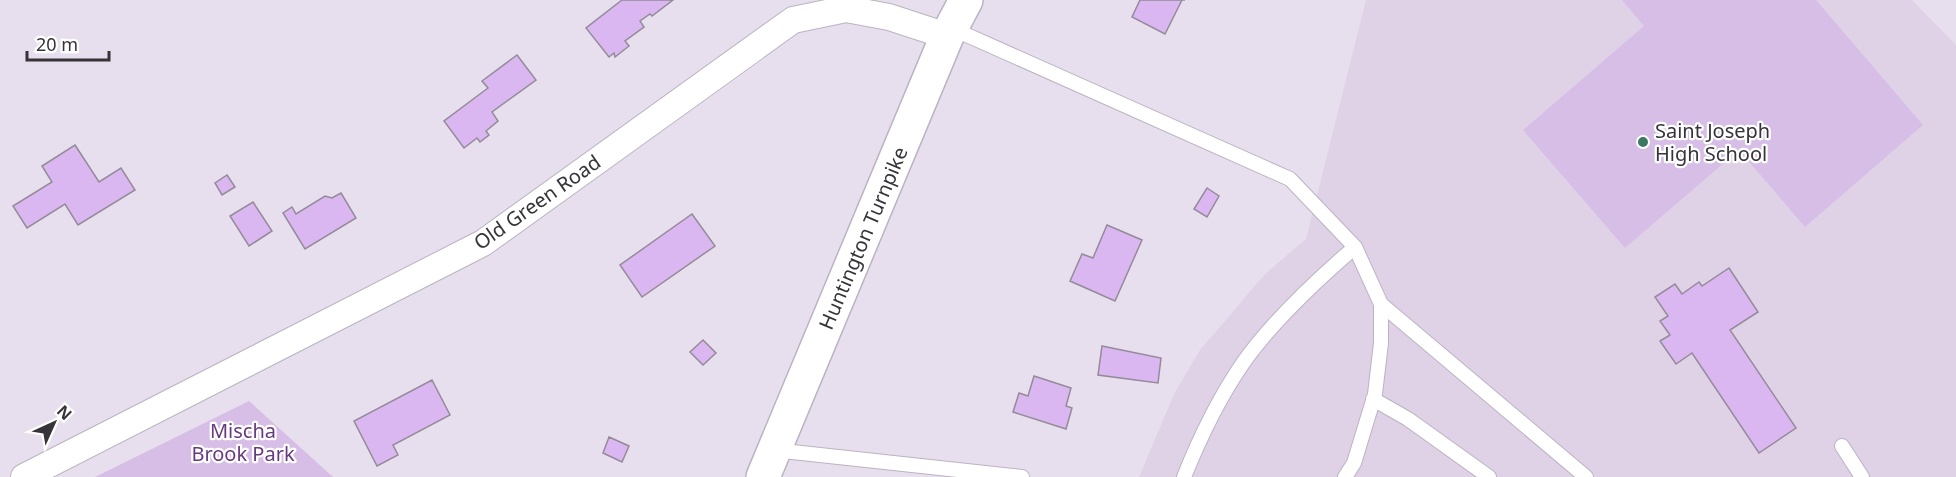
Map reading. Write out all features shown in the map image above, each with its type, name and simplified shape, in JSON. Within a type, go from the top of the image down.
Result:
[{"type":"main road","name":"Huntington Turnpike","points":[[768,464],[955,21]]},
{"type":"street","name":"Old Green Road","points":[[24,477],[483,243],[793,20],[846,9],[889,17],[955,21]]},
{"type":"lane","points":[[955,21],[1290,179],[1355,247],[1381,304],[1381,343],[1373,399],[1354,463],[1345,477]]},
{"type":"lane","points":[[1184,477],[1201,436],[1244,362],[1323,274],[1355,247]]},
{"type":"lane","points":[[1381,304],[1586,477]]},
{"type":"lane","points":[[1373,399],[1408,419],[1489,477]]},
{"type":"lane","points":[[1842,446],[1862,477]]},
{"type":"lane","points":[[768,464],[1022,477]]},
{"type":"shaded area","name":"Saint Joseph High School","points":[[1366,0],[1912,0],[1956,45],[1956,477],[1139,477],[1174,394],[1200,350],[1265,274],[1306,239]]},
{"type":"green space","points":[[1622,0],[1816,0],[1923,125],[1805,227],[1739,150],[1625,248],[1523,130],[1644,26]]},
{"type":"green space","name":"Mischa Brook Park","points":[[249,401],[333,477],[95,477]]},
{"type":"building","points":[[622,0],[673,0],[652,16],[650,14],[640,21],[644,27],[625,41],[629,46],[615,57],[614,53],[609,57],[586,28]]},
{"type":"building","points":[[1140,0],[1182,0],[1165,34],[1132,17]]},
{"type":"building","points":[[517,55],[536,80],[492,112],[498,121],[486,131],[489,135],[480,142],[477,138],[464,148],[444,121],[488,88],[482,81]]},
{"type":"building","points":[[75,145],[99,182],[121,168],[135,190],[78,225],[65,204],[27,228],[13,206],[52,182],[42,166]]},
{"type":"building","points":[[227,175],[235,187],[222,195],[215,183]]},
{"type":"building","points":[[1207,188],[1219,196],[1207,217],[1194,209]]},
{"type":"building","points":[[341,193],[356,218],[305,249],[283,213],[292,207],[296,214],[325,196],[332,198]]},
{"type":"building","points":[[253,202],[272,231],[249,246],[230,216]]},
{"type":"building","points":[[692,214],[715,246],[642,297],[620,265]]},
{"type":"building","points":[[1107,225],[1142,240],[1115,301],[1070,281],[1082,254],[1093,258]]},
{"type":"building","points":[[1729,268],[1758,312],[1730,330],[1796,428],[1759,453],[1692,353],[1676,364],[1660,341],[1670,335],[1660,321],[1668,316],[1655,297],[1675,284],[1682,294],[1699,282],[1702,286]]},
{"type":"building","points":[[703,340],[716,353],[703,365],[690,352]]},
{"type":"building","points":[[1102,346],[1161,358],[1158,383],[1098,375]]},
{"type":"building","points":[[1034,376],[1071,388],[1066,406],[1072,408],[1066,429],[1013,412],[1019,393],[1028,396]]},
{"type":"building","points":[[432,380],[450,415],[393,445],[398,455],[377,466],[354,421]]},
{"type":"building","points":[[609,437],[629,446],[622,462],[603,453]]},
{"type":"place","name":"Saint Joseph High School","points":[[1643,142]]}]
